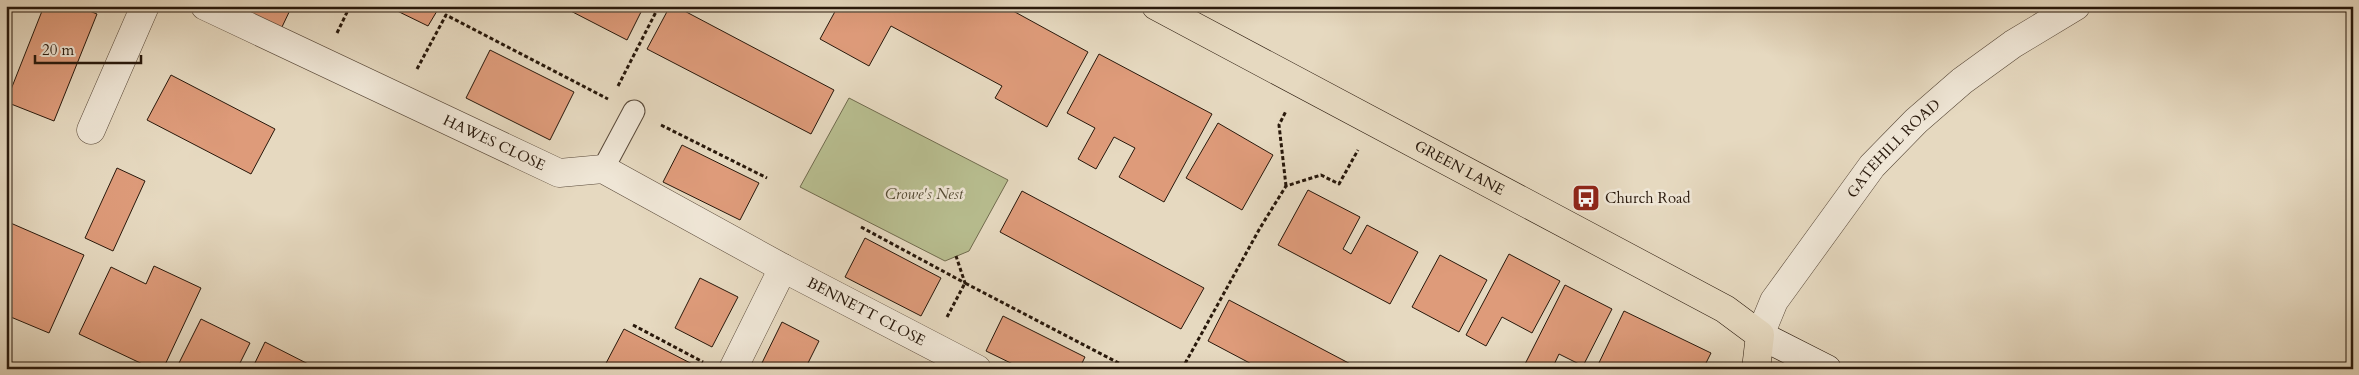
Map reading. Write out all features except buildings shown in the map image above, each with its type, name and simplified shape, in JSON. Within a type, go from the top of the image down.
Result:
[{"type":"main road","name":"GREEN LANE","points":[[1156,6],[1725,309],[1760,335]]},
{"type":"main road","points":[[1756,369],[1760,335]]},
{"type":"street","points":[[90,130],[145,6]]},
{"type":"street","name":"HAWES CLOSE","points":[[205,6],[559,173],[603,169]]},
{"type":"street","name":"GATEHILL ROAD","points":[[1760,335],[1774,302],[1872,166],[1916,122],[1962,81],[2012,44],[2076,6]]},
{"type":"street","points":[[603,169],[783,268],[721,367]]},
{"type":"street","name":"BENNETT CLOSE","points":[[783,268],[977,369]]},
{"type":"street","points":[[1760,335],[1827,369]]},
{"type":"lane","points":[[603,169],[634,111]]},
{"type":"path","points":[[611,100],[658,6]]},
{"type":"path","points":[[401,98],[446,16],[768,178]]},
{"type":"path","points":[[1182,369],[1260,228],[1286,186],[1279,125],[1301,82]]},
{"type":"path","points":[[1286,186],[1321,175],[1339,184],[1374,121]]},
{"type":"path","points":[[861,227],[1130,369]]},
{"type":"path","points":[[932,346],[965,283],[956,256]]},
{"type":"path","points":[[633,325],[721,367]]},
{"type":"green space","name":"Crowe's Nest","points":[[849,98],[1008,180],[969,251],[945,261],[800,187]]},
{"type":"place","name":"Church Road","points":[[1586,198]]}]
